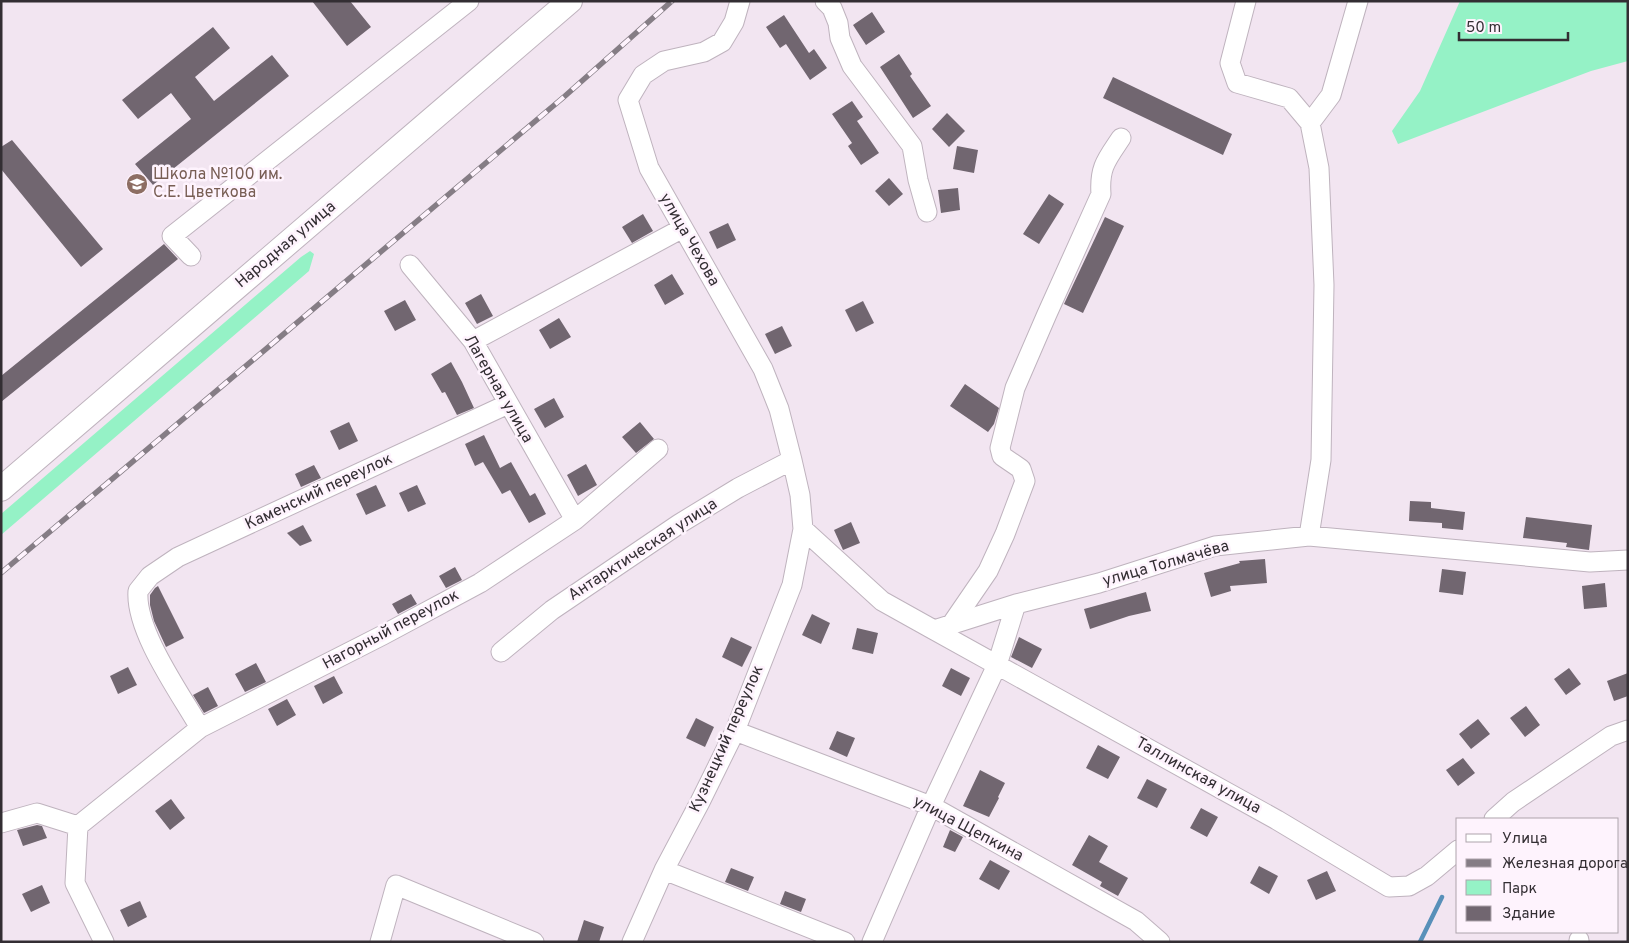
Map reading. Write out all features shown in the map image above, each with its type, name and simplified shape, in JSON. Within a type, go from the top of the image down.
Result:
[{"type":"main road","name":"Народная улица","points":[[1,489],[570,1]]},
{"type":"street","points":[[191,256],[172,236],[469,1]]},
{"type":"street","name":"улица Чехова","points":[[740,1],[734,22],[722,42],[704,52],[664,60],[643,75],[628,100],[649,168],[763,369],[779,408],[800,495],[803,529]]},
{"type":"street","points":[[826,1],[832,8],[838,23],[840,38],[852,66],[912,146],[918,180],[927,212]]},
{"type":"street","points":[[1246,1],[1230,63],[1237,83],[1288,98],[1310,123],[1320,168],[1324,285],[1321,460],[1309,536]]},
{"type":"street","points":[[1310,123],[1331,95],[1358,1]]},
{"type":"street","points":[[803,529],[882,601],[943,627],[988,571],[1005,534],[1025,481],[1021,469],[1002,456],[1000,448],[1015,388],[1101,194],[1100,179],[1104,163],[1121,138]]},
{"type":"street","points":[[473,341],[683,228]]},
{"type":"street","name":"Лагерная улица","points":[[410,265],[473,341],[575,520]]},
{"type":"street","name":"Каменский переулок","points":[[200,728],[143,626],[138,605],[138,591],[150,576],[178,557],[508,404]]},
{"type":"street","name":"Нагорный переулок","points":[[200,728],[383,635],[480,583],[575,520],[658,449]]},
{"type":"street","name":"Антарктическая улица","points":[[501,652],[552,610],[679,524],[738,488],[792,460]]},
{"type":"street","name":"Кузнецкий переулок","points":[[632,942],[664,870],[735,731],[792,585],[803,529]]},
{"type":"street","name":"улица Толмачёва","points":[[943,627],[1016,604],[1099,583],[1215,546],[1309,536],[1590,562],[1628,560]]},
{"type":"street","points":[[872,942],[931,806],[997,665],[1016,604]]},
{"type":"street","name":"Таллинская улица","points":[[943,627],[997,665],[1277,820],[1389,887],[1408,886],[1421,880],[1456,852]]},
{"type":"street","points":[[104,942],[75,883],[78,826],[200,728]]},
{"type":"street","points":[[1495,818],[1513,802],[1610,736],[1628,730]]},
{"type":"street","name":"улица Щепкина","points":[[735,731],[931,806],[1136,921],[1160,942]]},
{"type":"street","points":[[1,823],[37,813],[78,826]]},
{"type":"street","points":[[664,870],[846,942]]},
{"type":"street","points":[[380,942],[396,885],[534,942]]},
{"type":"green space","points":[[1460,1],[1628,1],[1628,61],[1591,71],[1398,144],[1392,131],[1420,91]]},
{"type":"green space","points":[[310,251],[314,254],[309,271],[1,535],[1,514]]},
{"type":"building","points":[[312,1],[350,1],[371,27],[347,46]]},
{"type":"building","points":[[872,12],[885,32],[866,45],[853,25]]},
{"type":"building","points":[[784,15],[809,53],[814,49],[827,68],[810,80],[786,44],[780,48],[766,27]]},
{"type":"building","points":[[213,27],[230,48],[195,77],[214,101],[272,55],[289,76],[153,185],[135,164],[191,119],[171,93],[138,119],[122,100]]},
{"type":"building","points":[[899,54],[912,74],[910,76],[931,106],[913,118],[880,67]]},
{"type":"building","points":[[1113,77],[1232,134],[1223,155],[1103,98]]},
{"type":"building","points":[[852,101],[863,117],[857,121],[879,153],[861,165],[848,146],[852,143],[832,114]]},
{"type":"building","points":[[947,113],[965,131],[949,147],[932,129]]},
{"type":"building","points":[[12,140],[103,249],[81,267],[1,169],[1,147]]},
{"type":"building","points":[[957,146],[978,150],[974,173],[953,169]]},
{"type":"building","points":[[889,178],[903,194],[889,206],[875,191]]},
{"type":"building","points":[[958,188],[960,210],[941,213],[938,190]]},
{"type":"building","points":[[1049,194],[1064,204],[1039,244],[1023,234]]},
{"type":"building","points":[[643,214],[653,231],[632,243],[622,227]]},
{"type":"building","points":[[1105,217],[1124,226],[1083,313],[1064,304]]},
{"type":"building","points":[[728,223],[736,240],[717,249],[709,232]]},
{"type":"building","points":[[164,244],[178,259],[1,402],[1,376]]},
{"type":"building","points":[[672,274],[684,294],[665,305],[654,285]]},
{"type":"building","points":[[481,294],[493,316],[477,324],[465,303]]},
{"type":"building","points":[[405,300],[416,320],[395,331],[384,311]]},
{"type":"building","points":[[863,301],[874,323],[856,332],[845,310]]},
{"type":"building","points":[[559,318],[571,337],[550,349],[539,330]]},
{"type":"building","points":[[782,326],[792,346],[775,354],[765,334]]},
{"type":"building","points":[[451,362],[474,408],[457,415],[445,392],[442,393],[431,374]]},
{"type":"building","points":[[965,384],[999,408],[994,424],[988,432],[950,406]]},
{"type":"building","points":[[554,398],[564,417],[545,428],[534,409]]},
{"type":"building","points":[[349,422],[358,441],[339,450],[330,431]]},
{"type":"building","points":[[640,422],[654,439],[636,453],[622,437]]},
{"type":"building","points":[[484,435],[500,468],[511,462],[530,496],[535,493],[546,514],[529,523],[510,490],[502,494],[483,462],[475,466],[465,444]]},
{"type":"building","points":[[586,464],[597,485],[578,496],[567,475]]},
{"type":"building","points":[[314,465],[321,478],[301,487],[295,474]]},
{"type":"building","points":[[376,485],[386,506],[366,515],[356,494]]},
{"type":"building","points":[[417,485],[426,504],[408,512],[399,493]]},
{"type":"building","points":[[1410,501],[1431,502],[1431,508],[1465,512],[1463,530],[1442,528],[1442,523],[1409,521]]},
{"type":"building","points":[[1526,517],[1592,525],[1589,550],[1566,547],[1567,543],[1523,538]]},
{"type":"building","points":[[851,522],[860,543],[843,550],[834,530]]},
{"type":"building","points":[[303,525],[312,541],[300,546],[287,533]]},
{"type":"building","points":[[1265,559],[1267,583],[1230,586],[1231,591],[1211,597],[1204,573],[1240,563],[1239,561]]},
{"type":"building","points":[[455,567],[462,580],[446,588],[439,576]]},
{"type":"building","points":[[1442,569],[1466,572],[1463,595],[1439,592]]},
{"type":"building","points":[[1605,583],[1607,607],[1584,609],[1582,586]]},
{"type":"building","points":[[158,586],[184,638],[166,647],[154,621],[150,605],[150,595]]},
{"type":"building","points":[[1146,592],[1151,611],[1090,629],[1084,609]]},
{"type":"building","points":[[411,594],[417,604],[398,614],[392,604]]},
{"type":"building","points":[[812,614],[830,623],[821,644],[802,635]]},
{"type":"building","points":[[857,628],[878,633],[873,654],[852,649]]},
{"type":"building","points":[[731,637],[752,647],[742,667],[722,657]]},
{"type":"building","points":[[1019,637],[1042,649],[1032,668],[1011,657]]},
{"type":"building","points":[[256,663],[266,682],[245,692],[235,674]]},
{"type":"building","points":[[128,667],[137,685],[118,694],[110,676]]},
{"type":"building","points":[[951,668],[970,678],[961,696],[942,686]]},
{"type":"building","points":[[1569,668],[1581,684],[1566,695],[1554,679]]},
{"type":"building","points":[[1628,673],[1628,696],[1614,701],[1607,681]]},
{"type":"building","points":[[334,676],[343,693],[323,704],[314,686]]},
{"type":"building","points":[[208,687],[218,706],[204,713],[193,695]]},
{"type":"building","points":[[287,699],[296,715],[277,726],[268,709]]},
{"type":"building","points":[[1526,706],[1540,725],[1525,737],[1510,718]]},
{"type":"building","points":[[696,718],[714,727],[705,747],[686,738]]},
{"type":"building","points":[[1478,719],[1490,734],[1471,749],[1459,734]]},
{"type":"building","points":[[837,731],[855,738],[847,757],[829,749]]},
{"type":"building","points":[[1098,745],[1120,757],[1108,779],[1086,768]]},
{"type":"building","points":[[1463,758],[1475,773],[1458,786],[1446,770]]},
{"type":"building","points":[[980,770],[1005,783],[989,817],[963,806]]},
{"type":"building","points":[[1147,779],[1167,789],[1157,808],[1137,798]]},
{"type":"building","points":[[171,799],[185,818],[170,830],[155,811]]},
{"type":"building","points":[[1201,808],[1218,817],[1207,837],[1190,828]]},
{"type":"building","points":[[37,825],[42,826],[47,838],[23,846],[17,830]]},
{"type":"building","points":[[950,830],[963,837],[955,852],[943,847]]},
{"type":"building","points":[[1089,835],[1108,846],[1099,862],[1128,878],[1118,896],[1100,886],[1102,882],[1072,865]]},
{"type":"building","points":[[990,860],[1010,871],[999,890],[979,879]]},
{"type":"building","points":[[1259,866],[1278,876],[1269,894],[1250,883]]},
{"type":"building","points":[[731,868],[754,877],[748,891],[725,882]]},
{"type":"building","points":[[1327,871],[1336,891],[1316,900],[1307,880]]},
{"type":"building","points":[[42,885],[50,903],[31,912],[22,894]]},
{"type":"building","points":[[785,891],[806,899],[801,912],[780,904]]},
{"type":"building","points":[[140,901],[147,917],[128,927],[120,910]]},
{"type":"building","points":[[584,920],[604,927],[599,942],[577,942]]},
{"type":"waterway","points":[[1420,942],[1442,897]]},
{"type":"railway","points":[[1,573],[565,96],[672,1]]},
{"type":"place","name":"Школа №100 им. С.Е. Цветкова","points":[[137,184]]}]
